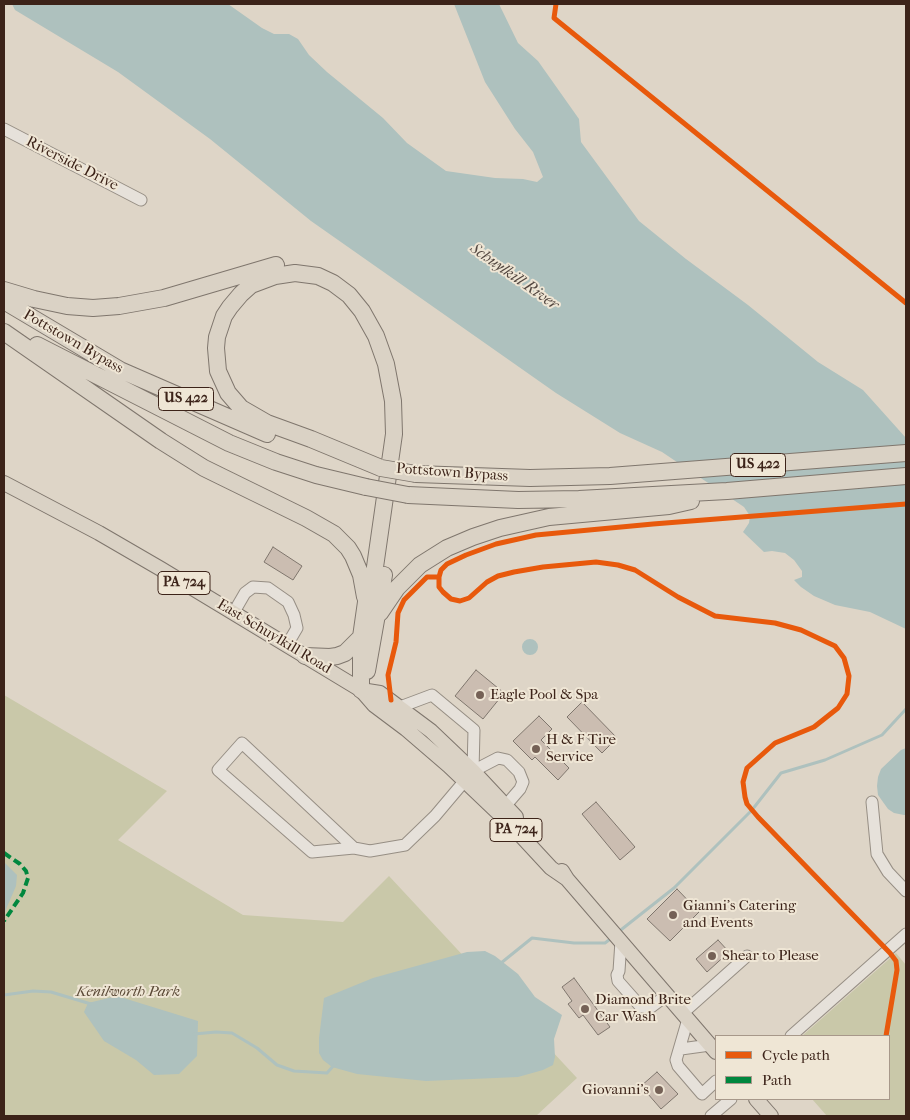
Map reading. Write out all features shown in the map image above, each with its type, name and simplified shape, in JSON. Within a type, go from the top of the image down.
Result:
[{"type":"highway","points":[[4,290],[67,306],[94,308],[119,306],[164,298],[273,265],[298,263],[327,268],[355,286],[369,302],[386,335],[399,374],[404,408],[393,513],[378,616],[370,661],[360,690]]},
{"type":"highway","points":[[360,690],[361,637],[366,602],[372,588],[394,434],[391,388],[382,352],[376,336],[362,311],[341,288],[326,279],[307,274],[286,274],[265,278],[251,285],[241,294],[224,316],[217,337],[218,372],[228,393],[241,408],[267,423],[381,468]]},
{"type":"highway","name":"Pottstown Bypass","points":[[4,301],[129,374],[265,433],[321,452],[381,468],[416,474],[530,478],[610,476],[906,453]]},
{"type":"highway","points":[[4,330],[161,441],[204,468],[306,518],[334,534],[348,548],[358,565],[366,602]]},
{"type":"highway","name":"Pottstown Bypass","points":[[4,330],[229,443],[276,462],[316,475],[366,487],[408,496],[518,500],[579,499],[727,491]]},
{"type":"highway","name":"US 422","points":[[727,491],[906,476]]},
{"type":"highway","points":[[378,616],[397,588],[420,565],[447,548],[473,537],[500,528],[549,517],[669,506],[727,491]]},
{"type":"highway","points":[[305,656],[330,658],[337,656],[345,653],[361,637]]},
{"type":"main road","name":"East Schuylkill Road","points":[[4,484],[107,538],[234,612],[360,690],[374,706],[469,776]]},
{"type":"main road","name":"East Schuylkill Road","points":[[360,690],[380,693],[431,731],[469,776],[502,809],[551,868],[567,879],[622,941],[713,1049]]},
{"type":"main road","points":[[757,1100],[770,1116]]},
{"type":"street","name":"Riverside Drive","points":[[4,129],[141,200]]},
{"type":"street","points":[[234,612],[245,592],[253,587],[268,588],[288,602],[294,615],[297,628],[287,645]]},
{"type":"street","points":[[400,707],[432,695],[474,730],[469,776]]},
{"type":"street","points":[[354,848],[242,743],[218,770],[312,852],[354,848],[370,851],[405,845],[435,816],[469,776],[498,758],[507,760],[519,772],[523,782],[520,789],[502,809]]},
{"type":"street","points":[[872,802],[878,854],[888,872],[906,891]]},
{"type":"street","points":[[792,1035],[906,934]]},
{"type":"street","points":[[622,941],[620,971],[617,975],[618,981],[641,1007],[651,1007],[667,995]]},
{"type":"street","points":[[715,1082],[702,1094],[678,1066],[676,1060],[681,1049],[685,1016],[747,956]]},
{"type":"street","points":[[681,1049],[713,1049]]},
{"type":"street","points":[[711,1116],[730,1100]]},
{"type":"green space","name":"Kenilworth Park","points":[[4,695],[167,791],[118,840],[243,915],[343,922],[389,876],[577,1078],[536,1116],[4,1116]]},
{"type":"green space","points":[[896,953],[906,965],[906,1116],[827,1116],[813,1100],[890,1100],[890,1035],[803,1035]]},
{"type":"water","name":"Schuylkill River","points":[[12,4],[228,4],[262,28],[274,34],[289,34],[298,39],[309,55],[327,72],[383,118],[407,143],[446,171],[537,182],[543,177],[533,152],[515,129],[485,82],[454,4],[499,4],[518,43],[538,61],[579,119],[581,142],[639,221],[818,362],[863,390],[906,438],[906,629],[870,612],[835,605],[814,596],[801,587],[794,580],[802,577],[802,571],[794,560],[785,553],[764,552],[743,532],[749,523],[750,516],[744,507],[662,452],[620,433],[556,393],[311,221],[210,139],[118,72],[15,10]]},
{"type":"water","points":[[530,639],[538,647],[530,655],[522,647]]},
{"type":"water","points":[[906,748],[906,815],[904,815],[894,813],[888,809],[878,795],[877,786],[881,769],[901,750]]},
{"type":"water","points":[[4,862],[17,875],[16,886],[4,914]]},
{"type":"water","points":[[485,951],[495,956],[518,974],[535,997],[562,1015],[554,1039],[555,1057],[553,1065],[518,1077],[426,1081],[357,1074],[332,1067],[323,1060],[319,1053],[319,1038],[324,998],[373,978],[467,952]]},
{"type":"water","points":[[117,996],[198,1021],[197,1056],[179,1074],[154,1075],[136,1060],[104,1041],[84,1012],[88,1003]]},
{"type":"building","points":[[273,547],[302,566],[293,580],[264,562]]},
{"type":"building","name":"Eagle Pool & Spa","points":[[476,670],[504,693],[483,719],[455,696]]},
{"type":"building","points":[[582,702],[617,738],[602,753],[567,717]]},
{"type":"building","name":"H & F Tire Service","points":[[539,716],[552,729],[541,740],[569,768],[558,780],[535,757],[532,760],[513,741]]},
{"type":"building","points":[[596,802],[635,847],[620,860],[582,814]]},
{"type":"building","name":"Gianni’s Catering and Events","points":[[677,889],[699,912],[670,941],[647,919]]},
{"type":"building","name":"Shear to Please","points":[[718,940],[729,952],[707,972],[696,959]]},
{"type":"building","name":"Diamond Brite Car Wash","points":[[574,978],[610,1027],[598,1035],[583,1015],[579,1018],[568,1004],[572,1001],[562,987]]},
{"type":"building","name":"Giovanni’s","points":[[657,1072],[678,1094],[661,1109],[641,1086]]},
{"type":"waterway","points":[[617,933],[674,888],[752,810],[781,773],[825,760],[882,735],[906,709]]},
{"type":"waterway","points":[[501,963],[532,938],[574,943],[605,943],[613,937]]},
{"type":"waterway","points":[[4,995],[33,991],[51,992],[91,1004]]},
{"type":"waterway","points":[[194,1034],[232,1033],[257,1048],[277,1065],[294,1071],[327,1073],[335,1064]]},
{"type":"marked path","points":[[4,853],[20,864],[26,871],[28,878],[23,893],[4,921]]},
{"type":"cycle path","points":[[556,4],[554,18],[906,303]]},
{"type":"cycle path","points":[[886,1035],[897,970],[896,961],[758,817],[747,804],[743,782],[747,768],[775,743],[814,727],[838,708],[847,694],[849,676],[844,658],[835,646],[801,630],[775,623],[715,616],[678,597],[635,570],[618,565],[596,562],[514,572],[498,576],[487,582],[469,598],[460,601],[451,599],[443,592],[439,587],[439,577],[441,570],[447,564],[466,555],[496,544],[536,535],[906,504]]},
{"type":"cycle path","points":[[391,700],[388,675],[396,642],[398,613],[404,600],[427,577],[439,577]]},
{"type":"place","name":"Eagle Pool & Spa","points":[[480,695]]},
{"type":"place","name":"H & F Tire Service","points":[[536,749]]},
{"type":"place","name":"Gianni’s Catering and Events","points":[[673,915]]},
{"type":"place","name":"Shear to Please","points":[[712,956]]},
{"type":"place","name":"Diamond Brite Car Wash","points":[[585,1009]]},
{"type":"place","name":"Giovanni’s","points":[[659,1090]]}]
